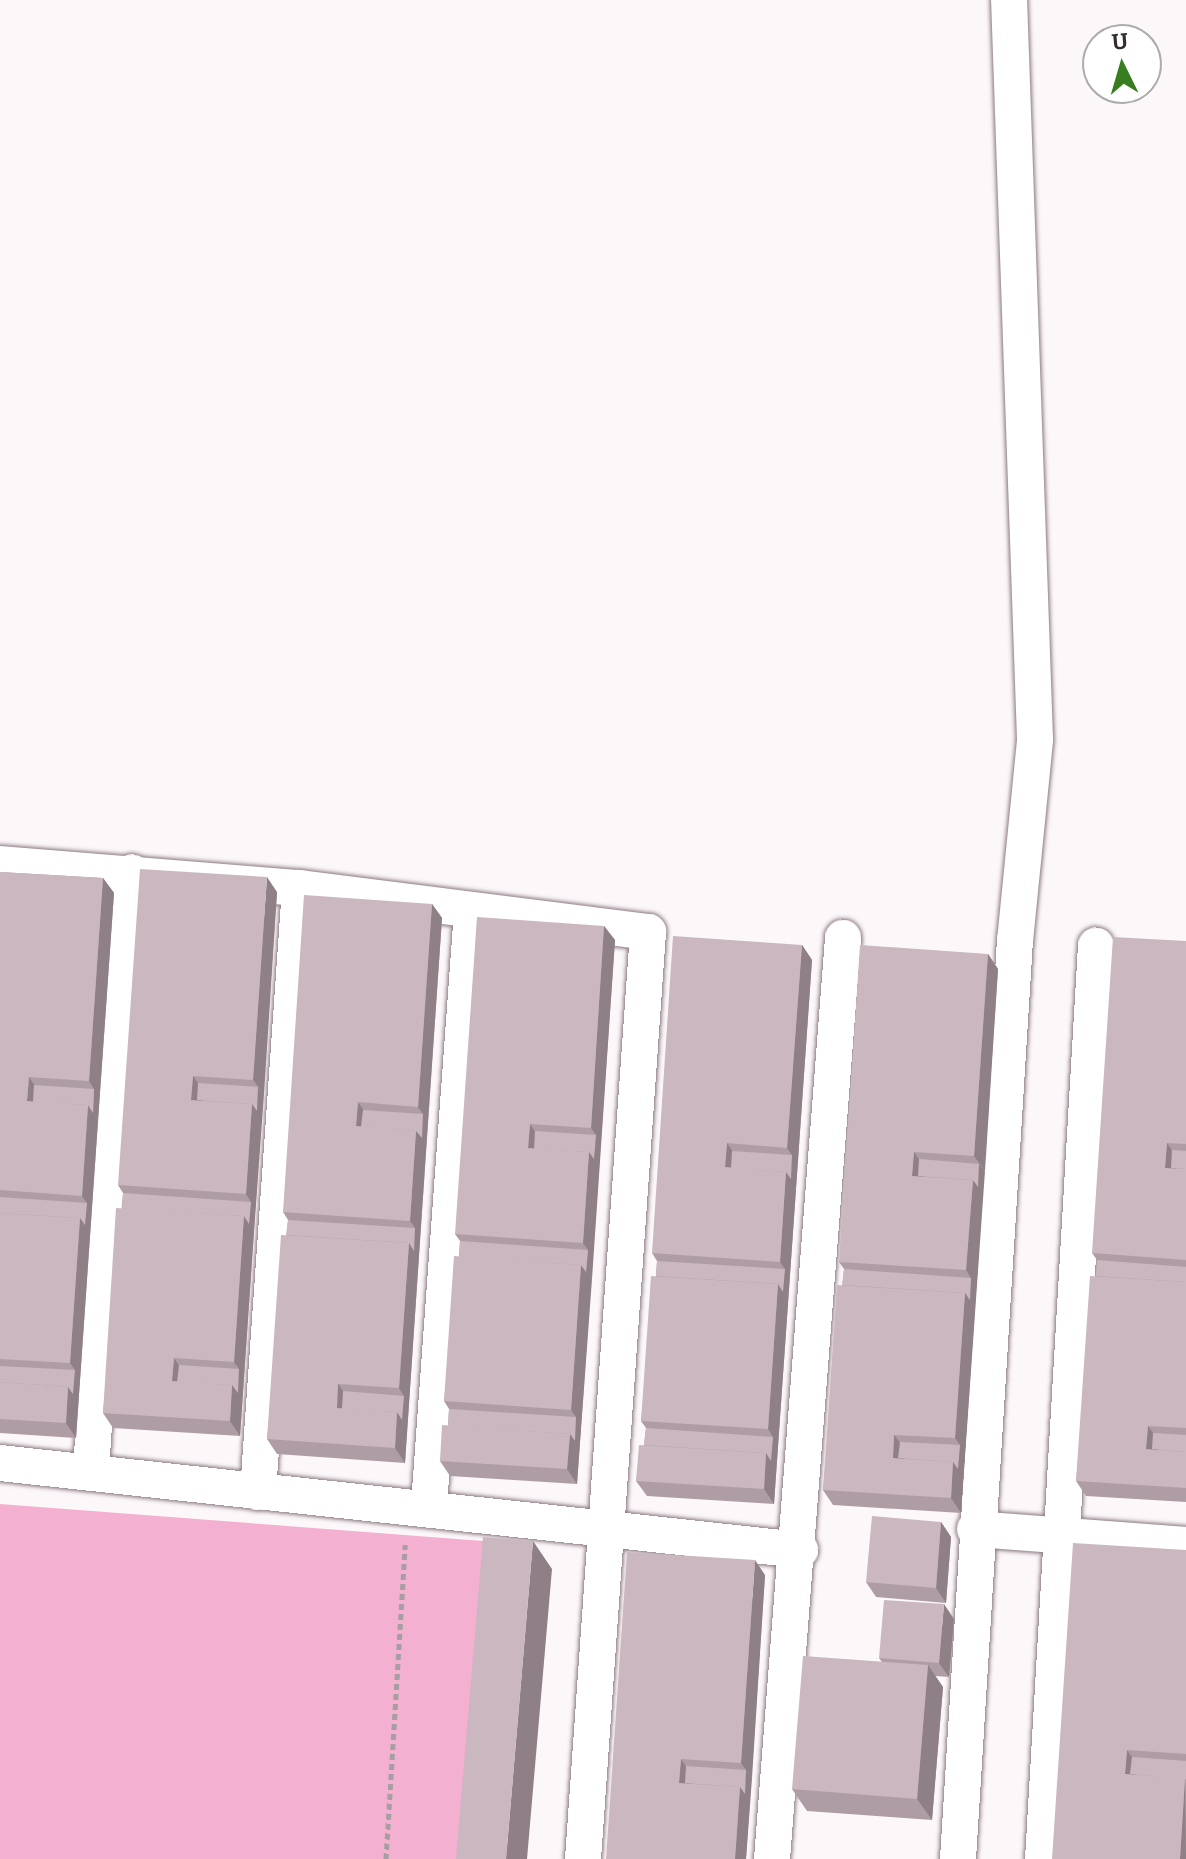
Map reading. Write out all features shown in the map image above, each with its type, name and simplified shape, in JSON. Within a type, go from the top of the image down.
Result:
[{"type":"street","points":[[958,1859],[975,1529],[1035,739],[1009,0]]},
{"type":"street","points":[[0,864],[132,872],[300,888],[648,932],[583,1859]]},
{"type":"street","points":[[91,1469],[132,872]]},
{"type":"street","points":[[258,1492],[300,888]]},
{"type":"street","points":[[418,1504],[472,911]]},
{"type":"street","points":[[772,1859],[800,1550],[843,938]]},
{"type":"street","points":[[1043,1859],[1057,1538],[1096,946]]},
{"type":"street","points":[[0,1463],[91,1469],[258,1492],[418,1504],[800,1550]]},
{"type":"street","points":[[975,1529],[1057,1538],[1186,1545]]},
{"type":"path","points":[[386,1859],[418,1504]]},
{"type":"shaded area","points":[[0,1504],[496,1542],[507,1859],[0,1859]]},
{"type":"building","points":[[140,869],[267,877],[253,1080],[193,1076],[191,1100],[252,1104],[246,1194],[118,1185]]},
{"type":"building","points":[[0,872],[103,878],[89,1081],[29,1077],[27,1101],[88,1105],[82,1196],[0,1190]]},
{"type":"building","points":[[304,895],[432,904],[418,1107],[358,1102],[356,1126],[416,1131],[410,1221],[283,1212]]},
{"type":"building","points":[[477,917],[604,926],[591,1128],[530,1124],[528,1148],[589,1152],[583,1243],[455,1234]]},
{"type":"building","points":[[673,936],[802,945],[787,1148],[727,1143],[725,1167],[786,1172],[780,1262],[652,1253]]},
{"type":"building","points":[[1113,937],[1186,941],[1186,1144],[1167,1143],[1165,1168],[1186,1169],[1186,1260],[1092,1253]]},
{"type":"building","points":[[860,945],[988,954],[974,1156],[914,1152],[912,1176],[973,1180],[966,1270],[839,1262]]},
{"type":"building","points":[[198,1083],[258,1087],[257,1111],[252,1104],[197,1100]]},
{"type":"building","points":[[34,1085],[94,1089],[93,1113],[88,1105],[33,1102]]},
{"type":"building","points":[[363,1110],[423,1114],[422,1138],[416,1131],[361,1127]]},
{"type":"building","points":[[535,1131],[596,1135],[594,1159],[589,1152],[534,1149]]},
{"type":"building","points":[[1172,1150],[1186,1151],[1186,1169],[1171,1168]]},
{"type":"building","points":[[732,1151],[792,1155],[791,1179],[786,1172],[731,1168]]},
{"type":"building","points":[[919,1159],[979,1164],[978,1187],[973,1180],[918,1176]]},
{"type":"building","points":[[123,1193],[251,1202],[249,1224],[244,1216],[122,1209]]},
{"type":"building","points":[[0,1197],[87,1203],[85,1225],[80,1218],[0,1213]]},
{"type":"building","points":[[116,1208],[244,1216],[234,1362],[174,1358],[172,1381],[232,1385],[230,1421],[103,1413]]},
{"type":"building","points":[[0,1213],[80,1218],[70,1363],[0,1359]]},
{"type":"building","points":[[288,1220],[415,1228],[414,1251],[409,1243],[286,1235]]},
{"type":"building","points":[[281,1235],[409,1243],[399,1388],[338,1384],[337,1408],[397,1412],[395,1448],[267,1439]]},
{"type":"building","points":[[460,1241],[588,1250],[586,1272],[581,1265],[459,1257]]},
{"type":"building","points":[[454,1256],[581,1265],[571,1410],[444,1401]]},
{"type":"building","points":[[1097,1260],[1186,1267],[1186,1282],[1096,1276]]},
{"type":"building","points":[[657,1261],[785,1269],[783,1292],[778,1284],[656,1276]]},
{"type":"building","points":[[844,1269],[971,1278],[970,1300],[965,1293],[842,1285]]},
{"type":"building","points":[[651,1276],[778,1284],[768,1429],[641,1421]]},
{"type":"building","points":[[1090,1276],[1186,1282],[1186,1428],[1148,1426],[1146,1449],[1186,1452],[1186,1488],[1076,1481]]},
{"type":"building","points":[[837,1285],[965,1293],[955,1438],[894,1435],[893,1458],[953,1462],[951,1498],[823,1490]]},
{"type":"building","points":[[179,1365],[239,1369],[238,1393],[232,1385],[177,1382]]},
{"type":"building","points":[[0,1366],[75,1370],[73,1394],[68,1387],[0,1382]]},
{"type":"building","points":[[0,1382],[68,1387],[66,1423],[0,1419]]},
{"type":"building","points":[[343,1391],[404,1396],[402,1420],[397,1412],[342,1409]]},
{"type":"building","points":[[449,1409],[576,1417],[575,1441],[570,1434],[448,1426]]},
{"type":"building","points":[[442,1425],[570,1434],[567,1469],[440,1461]]},
{"type":"building","points":[[646,1428],[773,1437],[771,1461],[766,1453],[644,1445]]},
{"type":"building","points":[[1153,1433],[1186,1435],[1186,1452],[1152,1449]]},
{"type":"building","points":[[900,1442],[960,1445],[958,1469],[953,1462],[898,1458]]},
{"type":"building","points":[[639,1445],[766,1453],[764,1489],[636,1481]]},
{"type":"building","points":[[872,1516],[941,1522],[936,1588],[866,1582]]},
{"type":"building","points":[[483,1537],[533,1541],[506,1859],[456,1859]]},
{"type":"building","points":[[1073,1543],[1186,1550],[1186,1754],[1127,1750],[1125,1774],[1185,1778],[1180,1859],[1052,1859]]},
{"type":"building","points":[[627,1552],[755,1560],[741,1763],[681,1759],[679,1783],[740,1787],[735,1859],[606,1859]]},
{"type":"building","points":[[884,1600],[944,1604],[939,1663],[879,1658]]},
{"type":"building","points":[[803,1656],[928,1665],[917,1799],[792,1789]]},
{"type":"building","points":[[1132,1757],[1186,1761],[1186,1779],[1130,1774]]},
{"type":"building","points":[[686,1766],[746,1770],[745,1794],[740,1787],[685,1783]]}]
